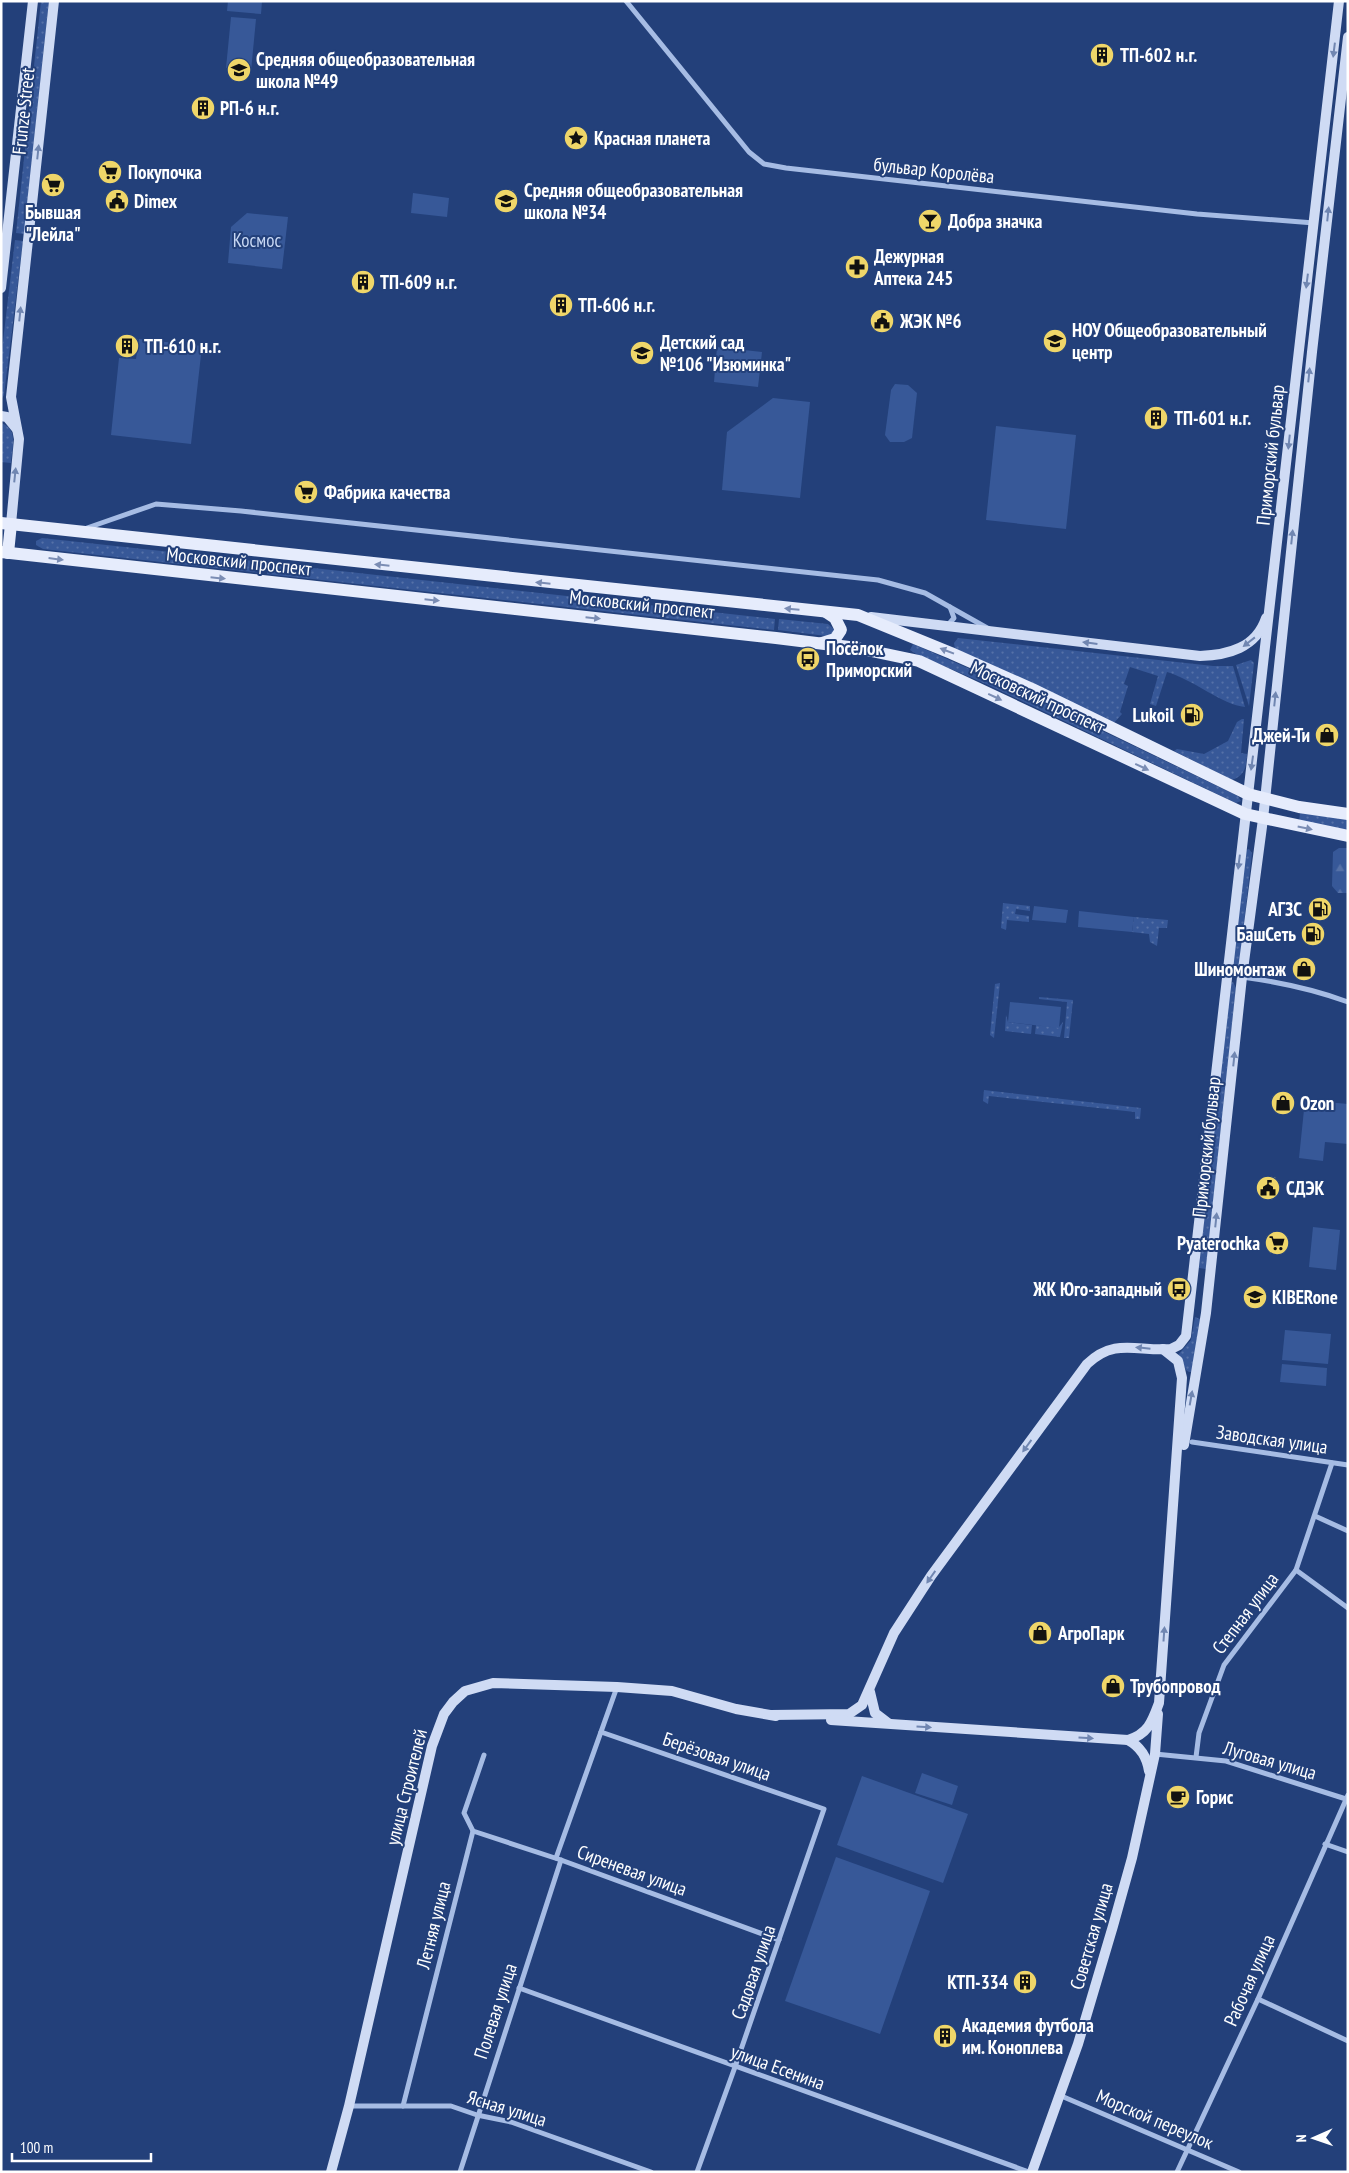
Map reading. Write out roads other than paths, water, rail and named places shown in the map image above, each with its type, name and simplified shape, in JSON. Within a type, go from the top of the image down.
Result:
[{"type":"main road","name":"Frunze Street","points":[[1,288],[33,1]]},
{"type":"main road","name":"Frunze Street","points":[[5,553],[6,523],[19,439],[11,397],[54,1]]},
{"type":"main road","name":"Приморский бульвар","points":[[1248,794],[1339,1]]},
{"type":"main road","name":"Приморский бульвар","points":[[1175,1498],[1206,1313],[1242,977],[1263,819],[1312,352],[1348,37]]},
{"type":"main road","points":[[1,406],[8,404],[11,397]]},
{"type":"main road","points":[[1,416],[7,417],[17,429]]},
{"type":"main road","name":"Московский проспект","points":[[6,523],[858,615],[1200,656],[1216,655],[1244,647],[1255,638],[1264,624],[1271,600]]},
{"type":"main road","name":"Московский проспект","points":[[5,553],[822,643],[890,654],[919,661],[1245,814],[1348,836]]},
{"type":"main road","points":[[822,643],[835,639],[841,630],[840,624],[826,612]]},
{"type":"main road","name":"Московский проспект","points":[[858,615],[1032,689],[1248,794],[1265,799],[1348,814]]},
{"type":"main road","points":[[917,640],[902,637],[898,645],[919,661]]},
{"type":"main road","points":[[1245,814],[1248,794]]},
{"type":"main road","name":"Приморский бульвар","points":[[1163,1350],[1178,1345],[1186,1336],[1190,1311],[1245,814]]},
{"type":"main road","points":[[1226,974],[1242,977]]},
{"type":"main road","points":[[1190,1311],[1206,1313]]},
{"type":"main road","points":[[771,1715],[849,1714],[862,1705],[870,1692],[894,1633],[931,1576],[1087,1364],[1105,1351],[1120,1347],[1163,1350],[1178,1361],[1182,1378],[1175,1498]]},
{"type":"main road","name":"Советская улица","points":[[1030,2172],[1078,2044],[1132,1858],[1155,1754],[1175,1498]]},
{"type":"main road","name":"улица Строителей","points":[[331,2172],[349,2106],[432,1746],[444,1714],[453,1702],[465,1691],[493,1683],[510,1682],[672,1691],[736,1709],[771,1715]]},
{"type":"main road","points":[[870,1692],[873,1707],[878,1717],[900,1726]]},
{"type":"main road","points":[[771,1715],[900,1726],[1128,1740],[1140,1736],[1146,1730],[1159,1704]]},
{"type":"main road","points":[[1128,1740],[1136,1744],[1144,1754],[1150,1776]]},
{"type":"street","name":"бульвар Королёва","points":[[626,1],[749,152],[764,164],[794,169],[1188,213],[1314,223]]},
{"type":"street","points":[[78,531],[156,504],[878,580],[925,593],[994,632]]},
{"type":"street","points":[[945,626],[954,618],[953,611],[948,605]]},
{"type":"street","points":[[1242,977],[1291,984],[1348,1002]]},
{"type":"street","name":"Заводская улица","points":[[1192,1442],[1348,1465]]},
{"type":"street","name":"Степная улица","points":[[1196,1757],[1199,1733],[1224,1665],[1296,1570],[1332,1463]]},
{"type":"street","points":[[1315,1516],[1348,1531]]},
{"type":"street","points":[[1296,1570],[1348,1608]]},
{"type":"street","name":"Полевая улица","points":[[460,2172],[476,2115],[519,1988],[558,1859],[617,1687]]},
{"type":"street","name":"Берёзовая улица","points":[[601,1732],[824,1809]]},
{"type":"street","name":"Луговая улица","points":[[1155,1754],[1176,1758],[1196,1757],[1244,1765],[1347,1797]]},
{"type":"street","points":[[473,1831],[464,1813],[484,1755]]},
{"type":"street","name":"Рабочая улица","points":[[1177,2172],[1258,1999],[1347,1797]]},
{"type":"street","name":"Садовая улица","points":[[697,2172],[736,2067],[824,1809]]},
{"type":"street","name":"Сиреневая улица","points":[[473,1831],[558,1859],[779,1940]]},
{"type":"street","name":"Летняя улица","points":[[402,2106],[473,1831]]},
{"type":"street","points":[[1325,1844],[1348,1852]]},
{"type":"street","name":"улица Есенина","points":[[519,1988],[1030,2172]]},
{"type":"street","points":[[1258,1999],[1348,2041]]},
{"type":"street","name":"Морской переулок","points":[[1059,2095],[1188,2148],[1239,2172]]},
{"type":"street","name":"Ясная улица","points":[[349,2106],[451,2106],[476,2115],[511,2122],[651,2172]]},
{"type":"place","name":"ТП-602 н.г.","points":[[1102,55]]},
{"type":"place","name":"Средняя общеобразовательная школа №49","points":[[239,70]]},
{"type":"place","name":"РП-6 н.г.","points":[[203,108]]},
{"type":"place","name":"Красная планета","points":[[576,138]]},
{"type":"place","name":"Покупочка","points":[[110,172]]},
{"type":"place","name":"Бывшая \"Лейла\"","points":[[53,185]]},
{"type":"place","name":"Dimex","points":[[117,201]]},
{"type":"place","name":"Средняя общеобразовательная школа №34","points":[[506,201]]},
{"type":"place","name":"Добра значка","points":[[930,221]]},
{"type":"place","name":"Дежурная Аптека 245","points":[[857,267]]},
{"type":"place","name":"ТП-609 н.г.","points":[[363,282]]},
{"type":"place","name":"ТП-606 н.г.","points":[[561,305]]},
{"type":"place","name":"ЖЭК №6","points":[[882,321]]},
{"type":"place","name":"НОУ Общеобразовательный центр","points":[[1055,341]]},
{"type":"place","name":"ТП-610 н.г.","points":[[127,346]]},
{"type":"place","name":"Детский сад №106 \"Изюминка\"","points":[[642,353]]},
{"type":"place","name":"ТП-601 н.г.","points":[[1156,418]]},
{"type":"place","name":"Фабрика качества","points":[[306,492]]},
{"type":"place","name":"Посёлок Приморский","points":[[808,659]]},
{"type":"place","name":"Lukoil","points":[[1192,715]]},
{"type":"place","name":"Джей-Ти","points":[[1327,735]]},
{"type":"place","name":"АГЗС","points":[[1320,909]]},
{"type":"place","name":"БашСеть","points":[[1313,934]]},
{"type":"place","name":"Шиномонтаж","points":[[1304,969]]},
{"type":"place","name":"Ozon","points":[[1283,1103]]},
{"type":"place","name":"СДЭК","points":[[1268,1188]]},
{"type":"place","name":"Pyaterochka","points":[[1277,1243]]},
{"type":"place","name":"ЖК Юго-западный","points":[[1179,1289]]},
{"type":"place","name":"KIBERone","points":[[1255,1297]]},
{"type":"place","name":"АгроПарк","points":[[1040,1633]]},
{"type":"place","name":"Трубопровод","points":[[1113,1686]]},
{"type":"place","name":"Горис","points":[[1178,1797]]},
{"type":"place","name":"КТП-334","points":[[1025,1982]]},
{"type":"place","name":"Академия футбола им. Коноплева","points":[[945,2036]]},
{"type":"park label","name":"Космос","points":[[257,240]]}]
